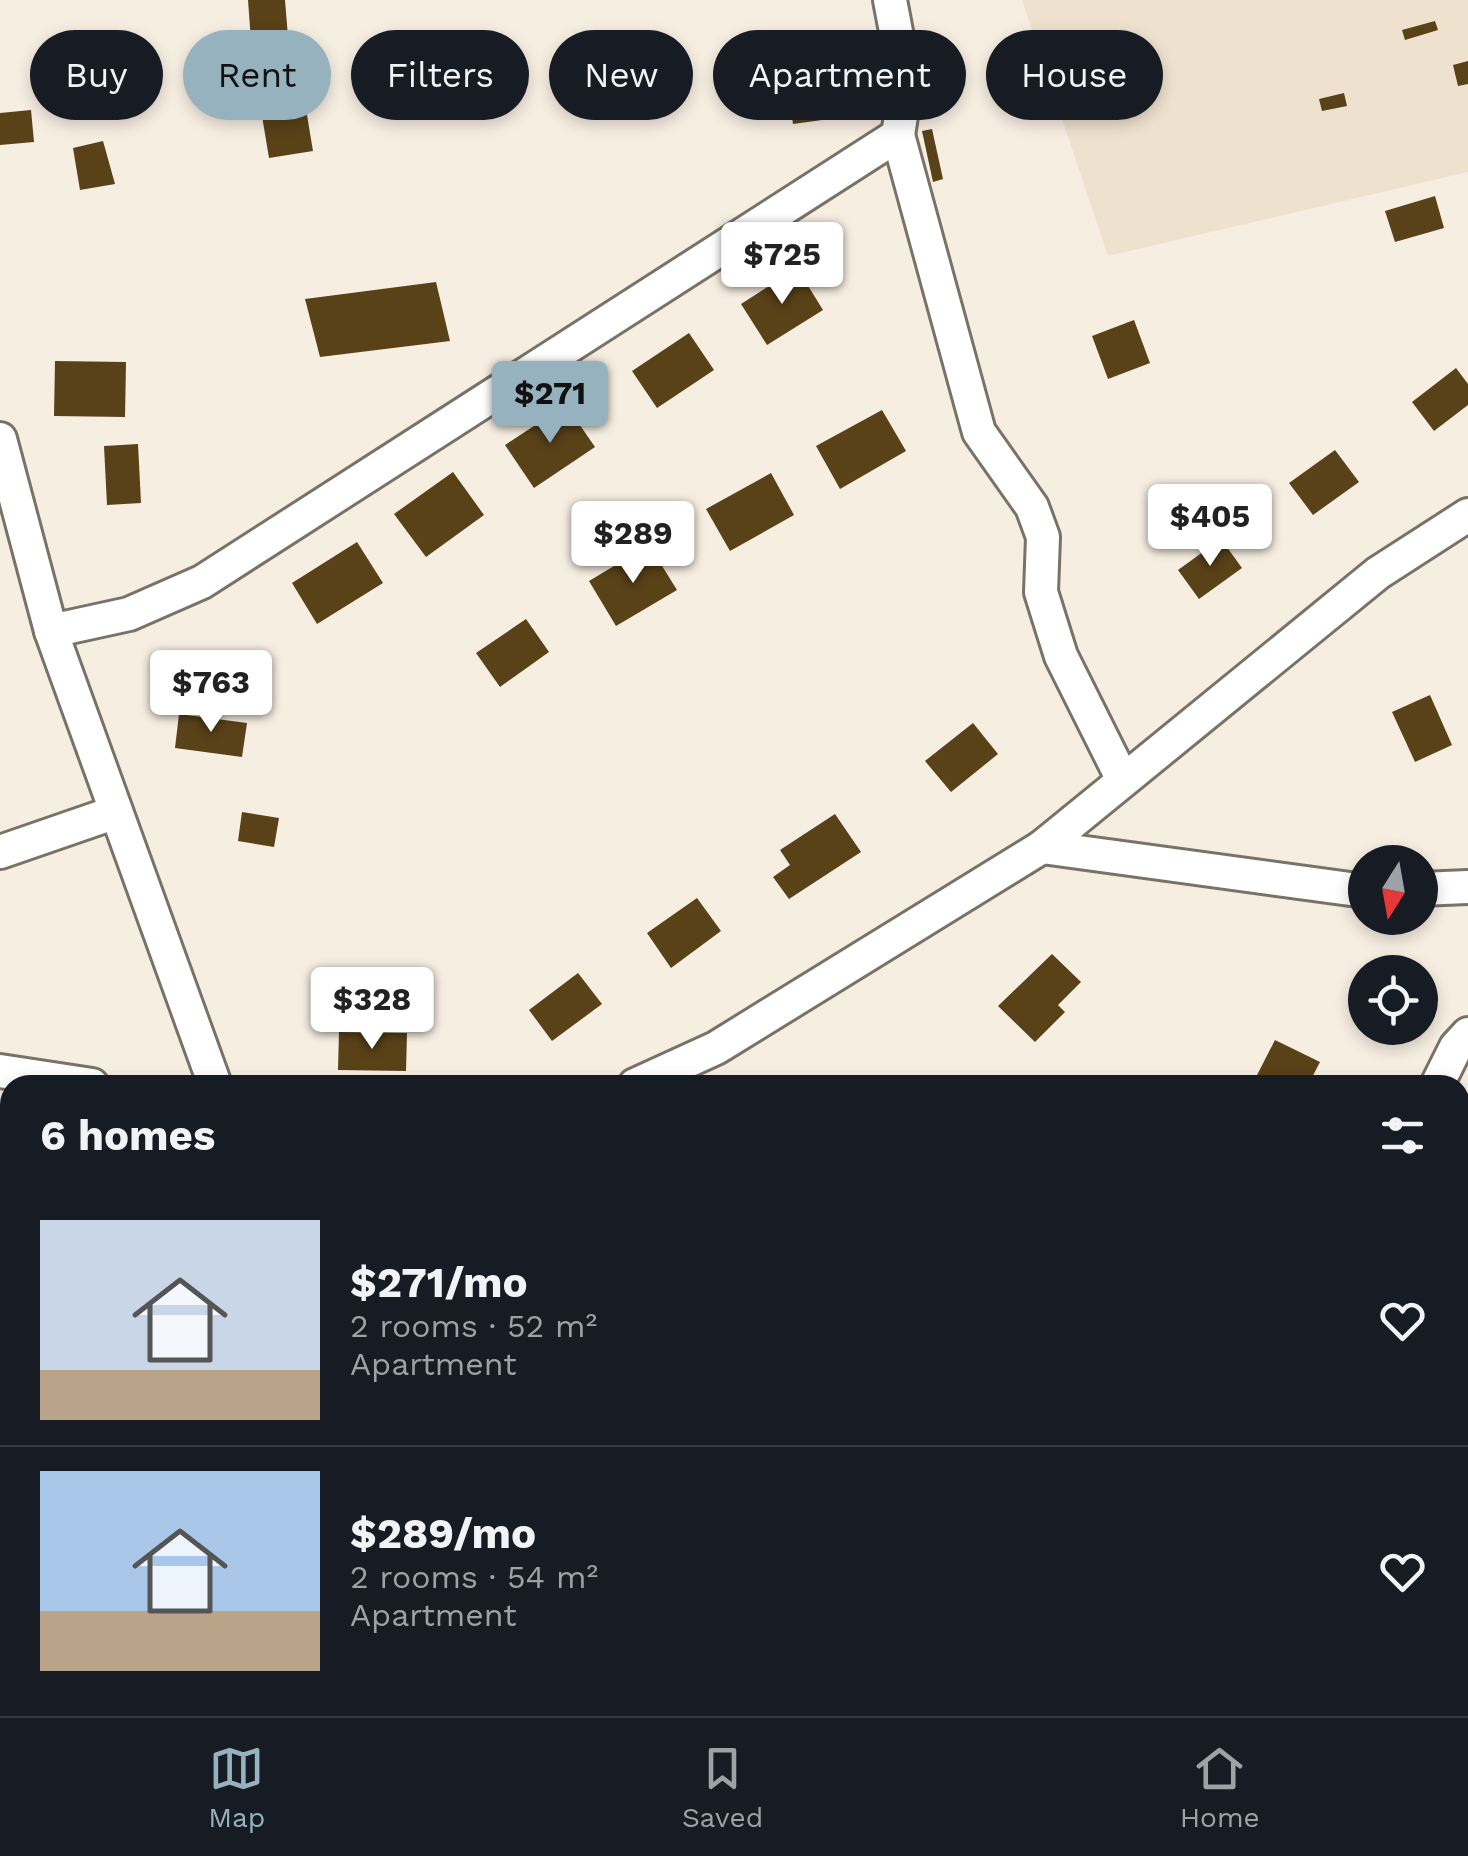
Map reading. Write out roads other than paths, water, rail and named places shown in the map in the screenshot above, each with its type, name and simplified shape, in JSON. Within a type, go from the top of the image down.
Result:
[{"type":"street","points":[[890,0],[906,84],[898,136],[979,432],[1032,508],[1043,537],[1041,592],[1061,656],[1123,780]]},
{"type":"street","points":[[51,631],[129,614],[202,582],[898,136]]},
{"type":"street","points":[[0,439],[5,492],[51,631],[211,1075]]},
{"type":"street","points":[[657,1075],[716,1048],[1042,846],[1378,572],[1468,515]]},
{"type":"street","points":[[0,852],[116,812]]},
{"type":"street","points":[[1042,846],[1348,889]]},
{"type":"street","points":[[1438,889],[1468,887]]},
{"type":"street","points":[[1442,1075],[1456,1047],[1468,1034]]},
{"type":"street","points":[[0,1071],[26,1075]]}]
